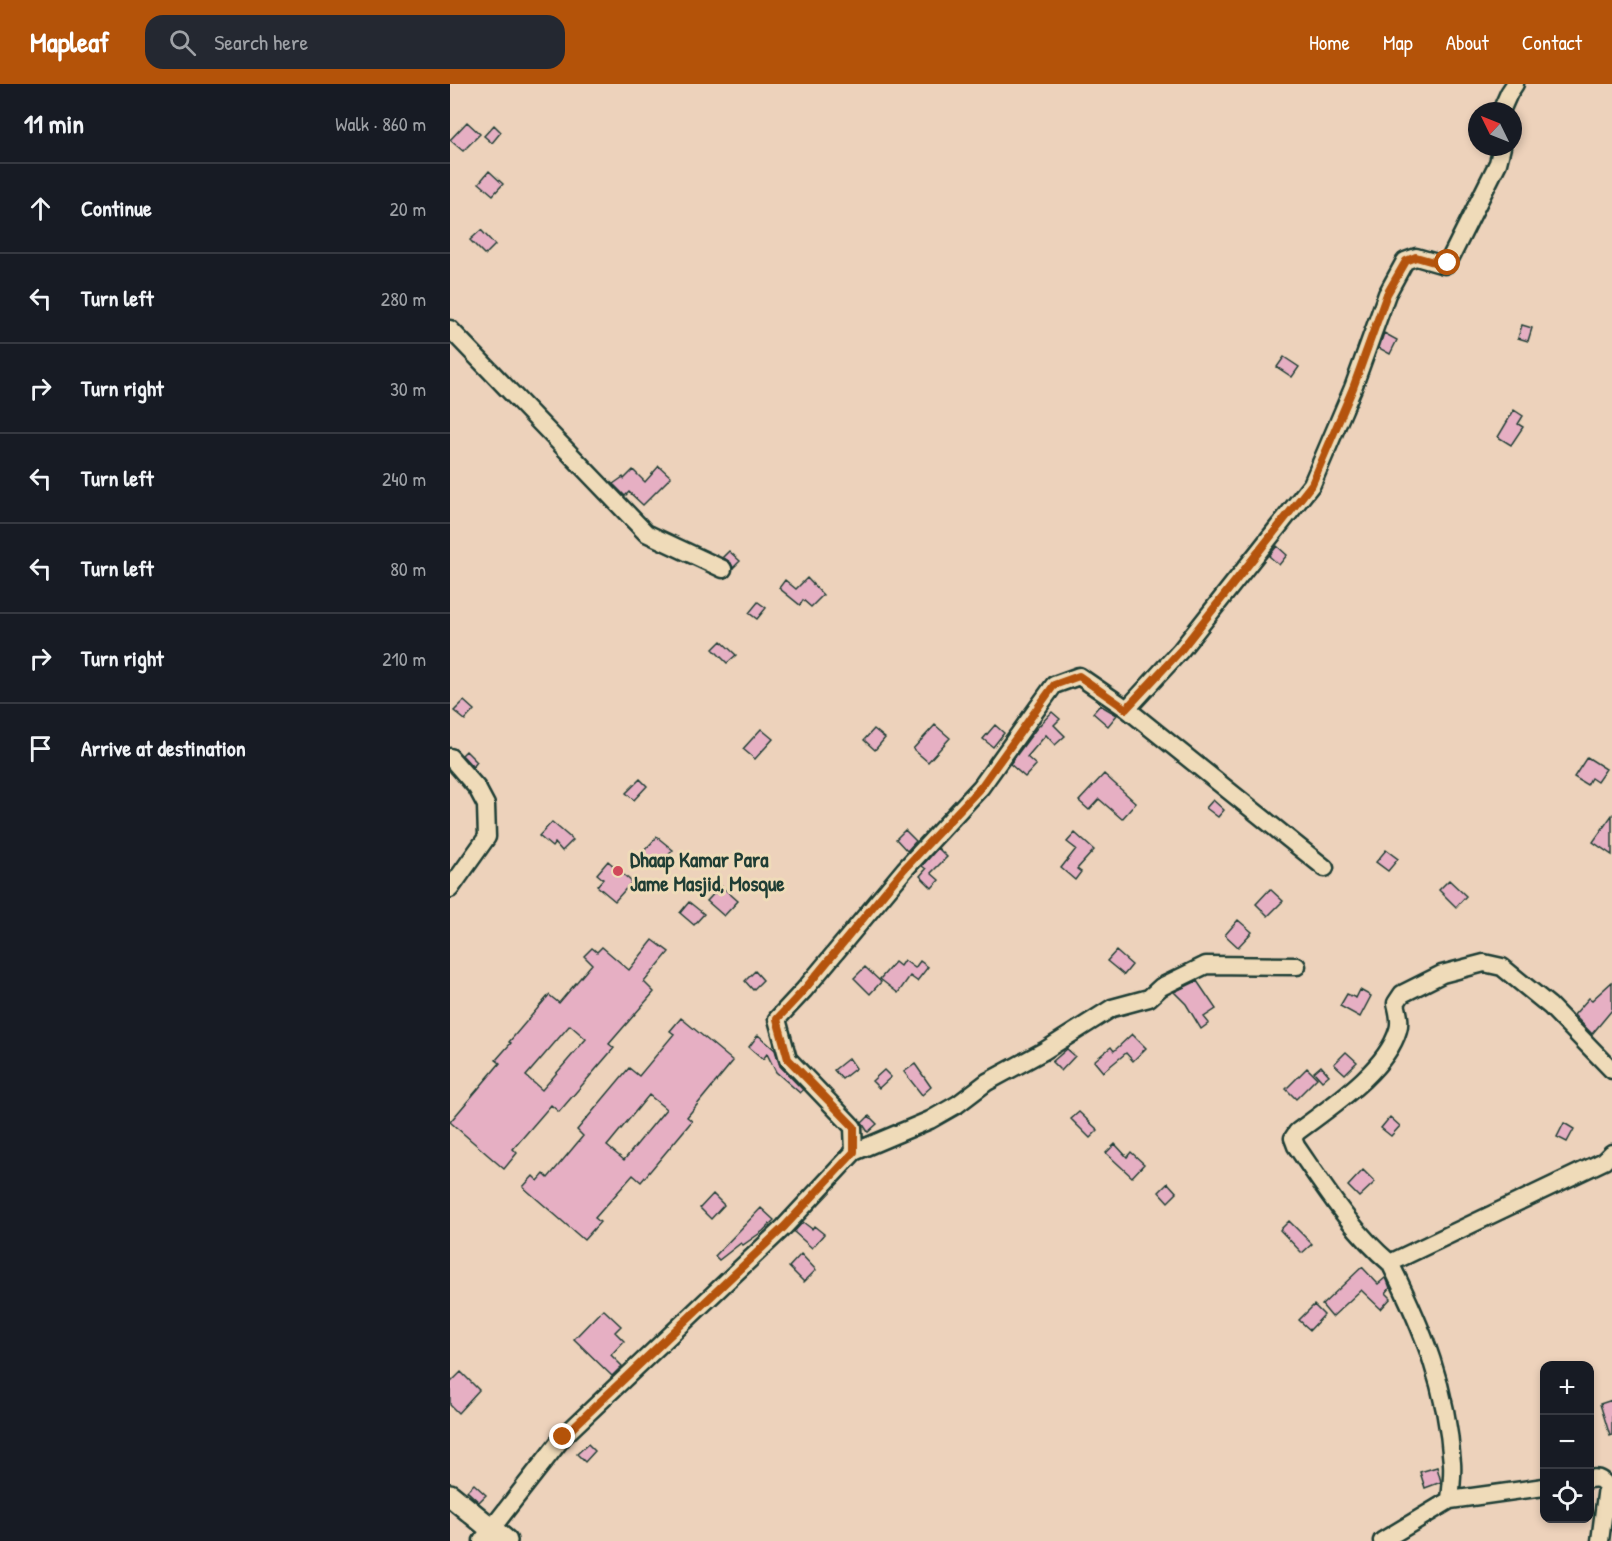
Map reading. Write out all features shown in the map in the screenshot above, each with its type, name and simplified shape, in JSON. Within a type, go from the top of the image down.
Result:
[{"type":"main road","points":[[450,1495],[493,1537]]},
{"type":"street","points":[[1505,102],[1515,84]]},
{"type":"street","points":[[1126,709],[1181,650],[1312,484],[1353,388],[1387,294],[1406,261],[1416,257],[1444,265],[1450,260],[1500,156]]},
{"type":"street","points":[[450,328],[646,533],[723,570]]},
{"type":"street","points":[[854,1152],[854,1127],[788,1059],[777,1019],[804,990],[904,869],[981,787],[1054,685],[1079,676],[1126,709],[1324,868]]},
{"type":"street","points":[[450,757],[477,788],[486,805],[487,837],[450,889]]},
{"type":"street","points":[[1450,1500],[1453,1466],[1445,1404],[1427,1343],[1390,1263],[1351,1226],[1296,1146],[1293,1138],[1297,1132],[1356,1087],[1391,1048],[1399,1029],[1396,1003],[1402,994],[1442,974],[1484,963],[1502,967],[1550,1006],[1612,1070]]},
{"type":"street","points":[[493,1537],[563,1437],[784,1227],[854,1152],[930,1120],[958,1104],[987,1082],[1044,1051],[1112,1008],[1149,998],[1161,987],[1206,965],[1297,966]]},
{"type":"street","points":[[1390,1263],[1604,1161],[1612,1153]]},
{"type":"street","points":[[1594,1478],[1603,1481],[1607,1487],[1600,1541]]},
{"type":"street","points":[[1382,1541],[1450,1500],[1540,1488]]},
{"type":"building","points":[[467,122],[480,134],[463,151],[450,140]]},
{"type":"building","points":[[494,125],[501,132],[492,143],[484,136]]},
{"type":"building","points":[[489,171],[503,184],[493,195],[479,183]]},
{"type":"building","points":[[481,230],[495,245],[485,255],[470,240]]},
{"type":"building","points":[[1522,325],[1532,328],[1528,341],[1518,338]]},
{"type":"building","points":[[1384,333],[1397,340],[1390,354],[1379,348]]},
{"type":"building","points":[[1284,357],[1299,367],[1292,377],[1277,367]]},
{"type":"building","points":[[1514,410],[1523,416],[1518,424],[1523,427],[1511,445],[1498,437]]},
{"type":"building","points":[[659,466],[671,477],[643,505],[629,492],[625,496],[613,484],[623,477],[624,479],[633,470],[645,482]]},
{"type":"building","points":[[1277,546],[1287,555],[1279,565],[1269,556]]},
{"type":"building","points":[[729,551],[740,561],[733,568],[731,563],[723,557]]},
{"type":"building","points":[[807,578],[823,595],[811,607],[803,600],[800,605],[779,588],[785,580],[796,589]]},
{"type":"building","points":[[758,602],[766,608],[757,619],[749,613]]},
{"type":"building","points":[[721,641],[736,655],[727,663],[713,649]]},
{"type":"building","points":[[464,701],[474,710],[465,720],[454,711]]},
{"type":"building","points":[[1100,705],[1117,715],[1108,726],[1093,713]]},
{"type":"building","points":[[1052,712],[1060,719],[1054,725],[1065,736],[1055,745],[1046,735],[1027,757],[1036,765],[1025,777],[1010,764]]},
{"type":"building","points":[[935,725],[950,738],[928,762],[913,749]]},
{"type":"building","points":[[995,725],[1004,733],[993,747],[983,739]]},
{"type":"building","points":[[761,729],[773,739],[755,759],[743,749]]},
{"type":"building","points":[[874,729],[885,738],[875,750],[864,740]]},
{"type":"building","points":[[466,751],[477,762],[473,767],[462,755]]},
{"type":"building","points":[[1587,757],[1606,769],[1597,782],[1591,778],[1587,785],[1574,777]]},
{"type":"building","points":[[1104,774],[1136,803],[1122,819],[1099,799],[1089,810],[1079,801]]},
{"type":"building","points":[[640,779],[647,786],[634,800],[626,793]]},
{"type":"building","points":[[1213,800],[1224,810],[1218,817],[1206,808]]},
{"type":"building","points":[[1612,815],[1612,855],[1593,842]]},
{"type":"building","points":[[552,822],[573,840],[562,851],[555,843],[552,847],[539,836]]},
{"type":"building","points":[[905,830],[916,841],[907,851],[896,839]]},
{"type":"building","points":[[1075,833],[1094,850],[1077,869],[1081,872],[1075,880],[1061,868],[1076,849],[1067,842]]},
{"type":"building","points":[[657,837],[673,850],[658,867],[642,853]]},
{"type":"building","points":[[938,848],[947,857],[931,873],[939,880],[932,888],[920,876],[926,869],[922,866]]},
{"type":"building","points":[[1386,850],[1398,859],[1388,871],[1376,862]]},
{"type":"building","points":[[608,861],[632,882],[615,901],[597,886],[603,879],[597,874]]},
{"type":"building","points":[[1449,880],[1466,896],[1456,907],[1439,890]]},
{"type":"building","points":[[721,886],[738,901],[724,916],[707,901]]},
{"type":"building","points":[[1270,889],[1283,901],[1268,916],[1256,904]]},
{"type":"building","points":[[689,902],[704,914],[694,925],[680,913]]},
{"type":"building","points":[[1238,920],[1252,932],[1238,947],[1225,935]]},
{"type":"building","points":[[653,940],[669,952],[644,982],[654,992],[609,1044],[614,1048],[559,1112],[551,1105],[513,1149],[517,1153],[504,1169],[450,1122],[500,1063],[496,1060],[549,995],[559,1003],[592,964],[584,956],[592,948],[597,952],[602,947],[629,970]],"holes":[[[570,1025],[586,1039],[542,1090],[526,1076]]]},
{"type":"building","points":[[1116,951],[1132,965],[1124,975],[1107,961]]},
{"type":"building","points":[[904,960],[915,968],[920,961],[928,967],[917,981],[910,976],[898,993],[880,979],[895,962],[900,966]]},
{"type":"building","points":[[865,967],[881,982],[870,994],[854,978]]},
{"type":"building","points":[[755,971],[763,980],[753,990],[745,981]]},
{"type":"building","points":[[1197,981],[1216,1009],[1204,1017],[1209,1023],[1201,1029],[1186,1004],[1174,992]]},
{"type":"building","points":[[1612,982],[1612,1010],[1592,1034],[1574,1015],[1589,998],[1592,1000]]},
{"type":"building","points":[[1360,990],[1371,996],[1360,1017],[1340,1006],[1347,994],[1356,998]]},
{"type":"building","points":[[681,1018],[733,1061],[687,1117],[692,1121],[641,1182],[633,1175],[595,1218],[600,1222],[584,1240],[523,1187],[533,1176],[538,1181],[544,1174],[548,1178],[583,1136],[577,1130],[629,1068],[639,1076],[674,1034],[670,1031]],"holes":[[[649,1095],[666,1109],[624,1160],[607,1146]]]},
{"type":"building","points":[[1132,1034],[1146,1048],[1133,1061],[1126,1053],[1103,1072],[1094,1061],[1111,1047],[1114,1051]]},
{"type":"building","points":[[758,1035],[775,1050],[780,1066],[803,1090],[800,1093],[776,1072],[767,1054],[763,1059],[749,1047]]},
{"type":"building","points":[[1067,1049],[1075,1056],[1061,1071],[1052,1062]]},
{"type":"building","points":[[1346,1052],[1357,1062],[1345,1074],[1334,1064]]},
{"type":"building","points":[[849,1058],[856,1068],[842,1079],[834,1070]]},
{"type":"building","points":[[915,1064],[931,1087],[922,1095],[904,1072]]},
{"type":"building","points":[[1321,1066],[1329,1075],[1322,1081],[1314,1072]]},
{"type":"building","points":[[1307,1068],[1317,1078],[1296,1099],[1286,1089]]},
{"type":"building","points":[[884,1070],[891,1077],[879,1088],[872,1081]]},
{"type":"building","points":[[1079,1112],[1098,1130],[1090,1138],[1071,1119]]},
{"type":"building","points":[[869,1116],[877,1124],[868,1132],[862,1123]]},
{"type":"building","points":[[1390,1117],[1400,1126],[1391,1136],[1381,1128]]},
{"type":"building","points":[[1564,1123],[1574,1129],[1567,1142],[1557,1137]]},
{"type":"building","points":[[1115,1144],[1127,1157],[1131,1152],[1144,1164],[1132,1177],[1106,1153]]},
{"type":"building","points":[[1363,1170],[1375,1182],[1359,1197],[1348,1186]]},
{"type":"building","points":[[1168,1183],[1177,1193],[1168,1202],[1159,1192]]},
{"type":"building","points":[[713,1194],[724,1205],[711,1219],[700,1208]]},
{"type":"building","points":[[761,1208],[774,1220],[763,1231],[743,1245],[741,1243],[719,1260],[715,1256]]},
{"type":"building","points":[[1289,1221],[1312,1244],[1302,1253],[1280,1230]]},
{"type":"building","points":[[803,1222],[812,1229],[814,1226],[824,1234],[812,1248],[794,1232]]},
{"type":"building","points":[[801,1254],[816,1270],[804,1282],[789,1267]]},
{"type":"building","points":[[1362,1267],[1378,1284],[1385,1278],[1387,1280],[1390,1288],[1386,1293],[1391,1298],[1381,1309],[1361,1290],[1332,1317],[1322,1305]]},
{"type":"building","points":[[1314,1305],[1324,1315],[1310,1330],[1299,1320]]},
{"type":"building","points":[[603,1309],[621,1326],[615,1332],[624,1341],[611,1355],[622,1366],[612,1376],[574,1339]]},
{"type":"building","points":[[461,1372],[479,1390],[458,1413],[450,1405],[450,1383]]},
{"type":"building","points":[[1612,1400],[1612,1435],[1610,1436],[1600,1404]]},
{"type":"building","points":[[588,1444],[595,1451],[585,1462],[577,1454]]},
{"type":"building","points":[[1437,1467],[1441,1482],[1425,1488],[1420,1472]]},
{"type":"building","points":[[474,1484],[486,1495],[479,1502],[467,1491]]},
{"type":"place","name":"Dhaap Kamar Para Jame Masjid, Mosque","points":[[618,871]]},
{"type":"route","points":[[563,1437],[784,1227],[854,1152],[854,1127],[788,1059],[777,1019],[804,990],[904,869],[981,787],[1054,685],[1079,676],[1126,709],[1181,650],[1312,484],[1353,388],[1387,294],[1406,261],[1416,257],[1444,265],[1448,263]]}]
